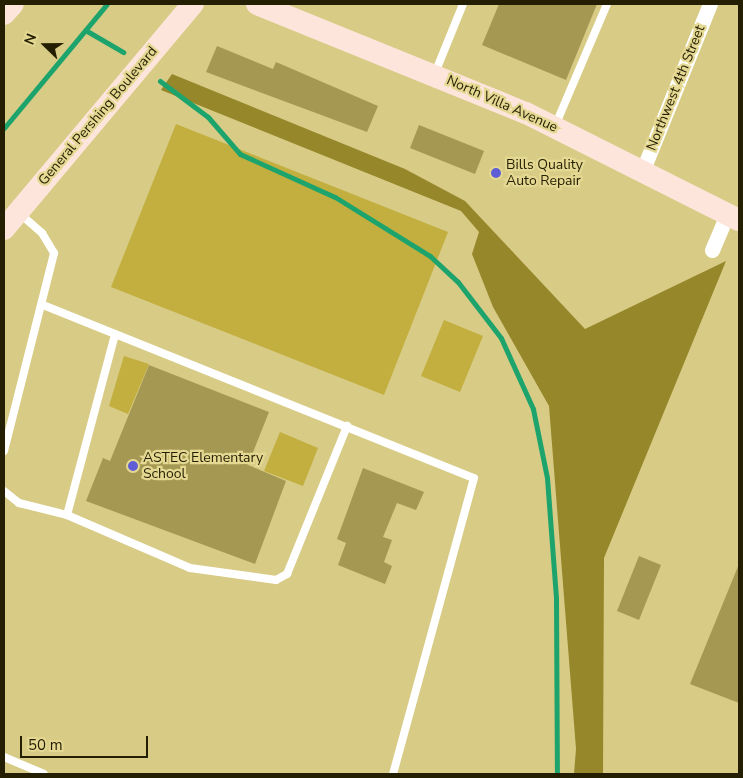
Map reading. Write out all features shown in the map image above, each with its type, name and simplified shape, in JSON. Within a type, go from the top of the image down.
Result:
[{"type":"main road","points":[[4,14],[13,4]]},
{"type":"main road","name":"General Pershing Boulevard","points":[[11,221],[193,4]]},
{"type":"main road","name":"North Villa Avenue","points":[[257,4],[290,10],[555,127],[733,218]]},
{"type":"street","name":"Northwest 4th Street","points":[[642,172],[710,4]]},
{"type":"street","points":[[712,250],[733,218]]},
{"type":"lane","points":[[434,75],[463,4]]},
{"type":"lane","points":[[555,127],[607,4]]},
{"type":"lane","points":[[4,451],[54,253],[42,233],[11,221]]},
{"type":"lane","points":[[42,305],[474,478],[393,774]]},
{"type":"lane","points":[[67,515],[115,334]]},
{"type":"lane","points":[[4,491],[19,502],[67,515],[190,568],[283,579],[347,426]]},
{"type":"lane","points":[[4,757],[44,774]]},
{"type":"shaded area","points":[[172,74],[405,169],[465,201],[585,329],[726,261],[604,558],[603,774],[574,774],[576,749],[549,406],[493,307],[472,254],[479,232],[461,211],[161,90]]},
{"type":"shaded area","points":[[176,124],[448,232],[384,395],[111,287]]},
{"type":"shaded area","points":[[444,320],[483,336],[460,392],[421,376]]},
{"type":"shaded area","points":[[124,356],[149,364],[128,414],[109,406]]},
{"type":"shaded area","points":[[280,432],[318,448],[303,486],[264,471]]},
{"type":"building","points":[[499,4],[597,4],[566,80],[482,45]]},
{"type":"building","points":[[217,46],[273,69],[276,62],[378,106],[367,132],[206,72]]},
{"type":"building","points":[[419,125],[484,151],[475,174],[410,148]]},
{"type":"building","name":"ASTEC Elementary School","points":[[149,365],[269,412],[248,465],[286,481],[255,564],[86,501],[103,458],[110,461]]},
{"type":"building","points":[[363,468],[424,492],[416,510],[397,503],[383,537],[392,540],[384,562],[392,566],[385,584],[338,565],[346,543],[337,539]]},
{"type":"building","points":[[639,556],[661,565],[639,620],[617,611]]},
{"type":"building","points":[[739,564],[739,703],[690,684]]},
{"type":"waterway","points":[[4,128],[107,4]]},
{"type":"waterway","points":[[87,31],[123,52]]},
{"type":"waterway","points":[[160,81],[208,117],[240,154],[335,197],[430,256],[458,282],[501,338],[533,409],[547,478],[556,599],[557,774]]},
{"type":"place","name":"Bills Quality Auto Repair","points":[[496,173]]},
{"type":"place","name":"ASTEC Elementary School","points":[[133,466]]}]
